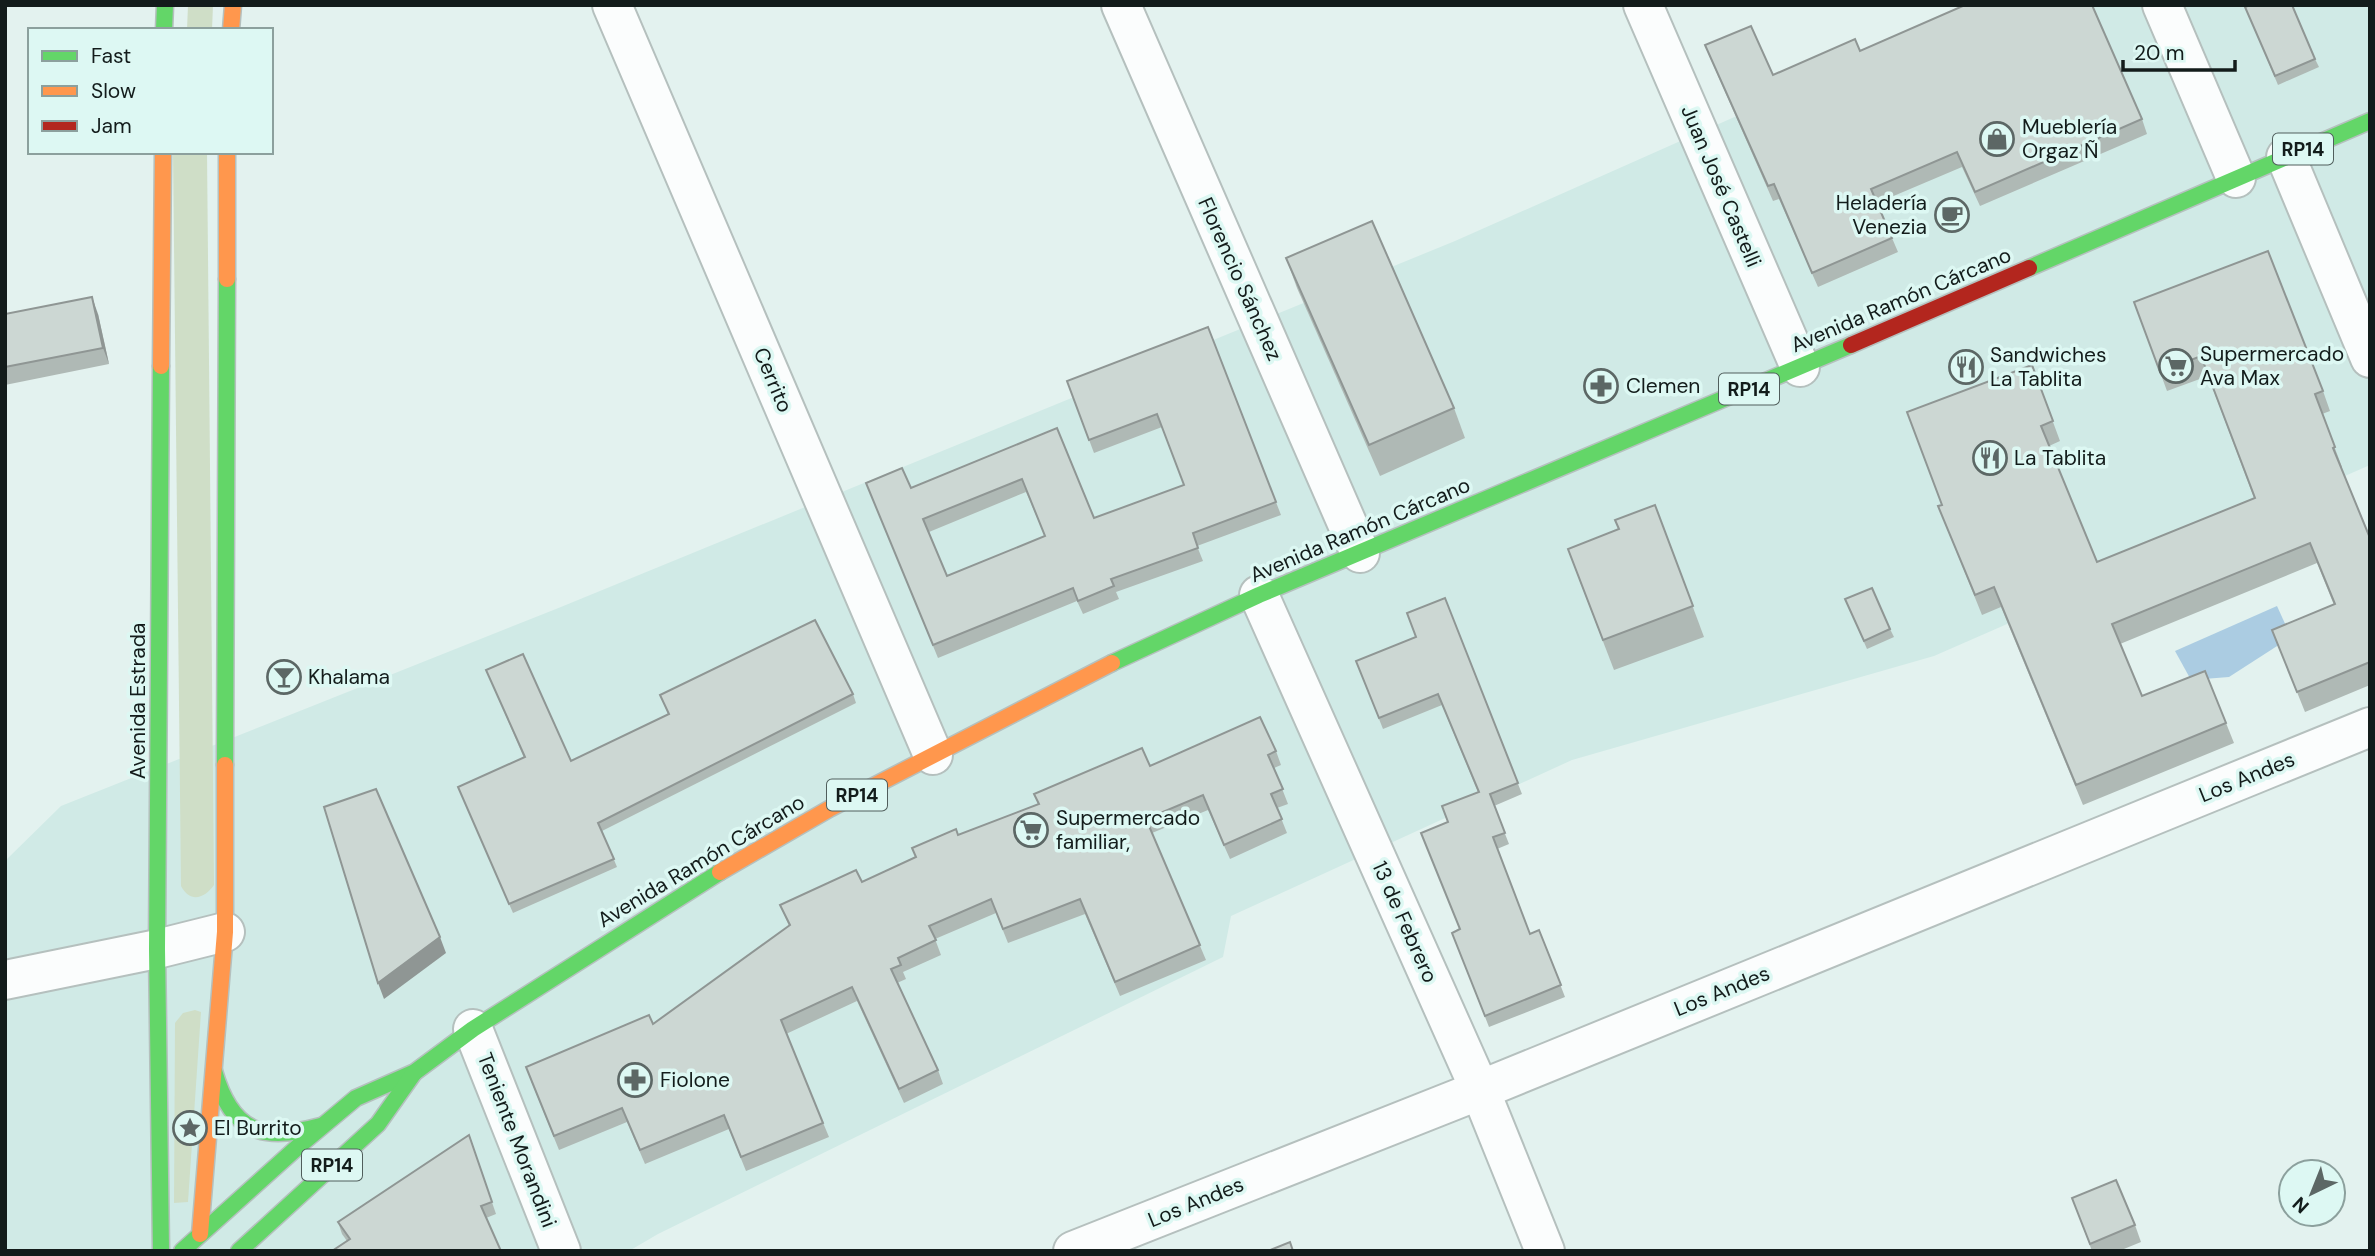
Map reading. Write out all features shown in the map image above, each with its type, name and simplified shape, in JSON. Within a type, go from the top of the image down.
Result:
[{"type":"main road","points":[[164,28],[165,5]]},
{"type":"main road","points":[[231,28],[233,5]]},
{"type":"main road","name":"Avenida Ramón Cárcano","points":[[182,1251],[356,1098],[415,1072],[473,1028],[701,883],[829,809],[1097,670],[1259,595],[1800,367],[2370,121]]},
{"type":"main road","name":"Avenida Estrada","points":[[161,1251],[157,949],[163,154]]},
{"type":"main road","points":[[198,1251],[225,932],[228,154]]},
{"type":"main road","points":[[214,1071],[225,1104],[241,1120],[259,1131],[280,1134],[321,1126]]},
{"type":"main road","name":"Avenida Ramón Cárcano","points":[[239,1251],[378,1124],[415,1072]]},
{"type":"street","name":"Cerrito","points":[[612,5],[933,755]]},
{"type":"street","name":"Florencio Sánchez","points":[[1121,5],[1360,553]]},
{"type":"street","name":"Juan José Castelli","points":[[1643,5],[1800,367]]},
{"type":"street","points":[[2162,5],[2236,178]]},
{"type":"street","points":[[2286,157],[2370,358]]},
{"type":"street","name":"13 de Febrero","points":[[1259,595],[1480,1090],[1545,1251]]},
{"type":"street","name":"Los Andes","points":[[1073,1251],[1480,1090],[2370,727]]},
{"type":"street","points":[[5,980],[157,949],[225,932]]},
{"type":"street","name":"Teniente Morandini","points":[[473,1028],[561,1251]]},
{"type":"shaded area","points":[[1987,5],[2370,5],[2370,465],[1934,656],[1572,760],[1231,916],[1223,957],[658,1234],[629,1251],[5,1251],[5,861],[61,806],[556,609],[1455,241]]},
{"type":"green space","points":[[188,5],[213,5],[212,28],[187,28]]},
{"type":"green space","points":[[173,154],[207,154],[214,885],[197,897],[189,895],[181,886]]},
{"type":"green space","points":[[195,1010],[201,1012],[188,1202],[174,1203],[175,1023],[183,1013]]},
{"type":"water","points":[[2277,606],[2291,637],[2229,677],[2191,680],[2175,651]]},
{"type":"building","points":[[1965,5],[2092,5],[2142,119],[1975,192],[1957,152],[1871,189],[1892,238],[1812,273],[1774,184],[1768,186],[1705,45],[1751,26],[1773,75],[1855,39],[1860,51]]},
{"type":"building","points":[[2292,5],[2315,59],[2275,76],[2245,7]]},
{"type":"building","points":[[1372,221],[1454,408],[1369,445],[1286,258]]},
{"type":"building","points":[[2268,251],[2323,391],[2315,394],[2335,447],[2333,448],[2370,538],[2370,662],[2297,692],[2272,630],[2335,604],[2310,543],[2112,624],[2142,696],[2205,671],[2226,723],[2076,785],[1994,587],[1975,595],[1938,506],[1942,505],[1907,412],[2032,365],[2053,421],[2041,426],[2097,562],[2255,498],[2201,356],[2160,372],[2134,302]]},
{"type":"building","points":[[92,297],[103,348],[5,367],[5,314]]},
{"type":"building","points":[[1208,327],[1276,502],[1193,533],[1198,548],[1111,579],[1114,586],[1078,601],[1073,588],[933,645],[866,483],[902,468],[911,488],[1057,428],[1094,518],[1184,485],[1157,414],[1089,440],[1067,381]],"holes":[[[1022,479],[1045,536],[947,576],[923,519]]]},
{"type":"building","points":[[1655,505],[1693,606],[1603,640],[1568,549],[1619,529],[1615,520]]},
{"type":"building","points":[[1872,588],[1890,629],[1864,641],[1845,599]]},
{"type":"building","points":[[1445,598],[1518,783],[1490,794],[1505,833],[1493,837],[1530,934],[1539,930],[1561,985],[1485,1016],[1452,933],[1460,929],[1421,833],[1448,822],[1442,806],[1479,792],[1438,694],[1379,718],[1356,661],[1416,637],[1407,613]]},
{"type":"building","points":[[815,620],[853,694],[598,823],[614,859],[509,904],[458,787],[525,757],[486,670],[523,654],[571,761],[669,714],[660,695]]},
{"type":"building","points":[[1260,717],[1276,751],[1268,755],[1283,789],[1271,794],[1282,819],[1224,845],[1203,795],[1146,819],[1200,945],[1115,982],[1080,899],[1003,929],[991,899],[929,926],[936,940],[898,958],[901,965],[891,969],[938,1070],[899,1089],[852,987],[781,1020],[823,1123],[741,1157],[724,1115],[640,1150],[622,1108],[554,1136],[526,1067],[649,1015],[653,1024],[790,925],[780,905],[856,870],[862,882],[916,857],[912,848],[956,829],[958,835],[1039,804],[1034,794],[1142,748],[1150,766]]},
{"type":"building","points":[[376,789],[440,937],[378,983],[324,807]]},
{"type":"building","points":[[469,1135],[492,1202],[481,1206],[501,1251],[332,1251],[350,1239],[338,1222]]},
{"type":"building","points":[[2116,1180],[2135,1225],[2090,1244],[2072,1198]]},
{"type":"building","points":[[1290,1242],[1293,1251],[1268,1251]]},
{"type":"traffic: fast","points":[[164,28],[165,5]]},
{"type":"traffic: fast","points":[[2029,268],[2370,121]]},
{"type":"traffic: fast","points":[[225,765],[227,279]]},
{"type":"traffic: fast","points":[[1112,663],[1259,595],[1851,345]]},
{"type":"traffic: fast","points":[[161,366],[157,949],[161,1251]]},
{"type":"traffic: fast","points":[[182,1251],[356,1098],[415,1072],[473,1029],[720,872]]},
{"type":"traffic: fast","points":[[214,1071],[230,1108],[240,1120],[252,1128],[282,1133],[321,1126]]},
{"type":"traffic: fast","points":[[239,1251],[378,1124],[414,1073]]},
{"type":"traffic: slow","points":[[231,28],[233,5]]},
{"type":"traffic: slow","points":[[161,366],[163,154]]},
{"type":"traffic: slow","points":[[227,154],[227,279]]},
{"type":"traffic: slow","points":[[720,872],[829,809],[1112,663]]},
{"type":"traffic: slow","points":[[200,1234],[225,932],[225,765]]},
{"type":"traffic: jam","points":[[1851,345],[2029,268]]},
{"type":"place","name":"Mueblería Orgaz Ñ","points":[[1997,139]]},
{"type":"place","name":"Heladería Venezia","points":[[1952,215]]},
{"type":"place","name":"Supermercado Ava Max","points":[[2176,366]]},
{"type":"place","name":"Sandwiches La Tablita","points":[[1966,367]]},
{"type":"place","name":"Clemen","points":[[1601,386]]},
{"type":"place","name":"La Tablita","points":[[1990,458]]},
{"type":"place","name":"Khalama","points":[[284,677]]},
{"type":"place","name":"Supermercado familiar,","points":[[1031,830]]},
{"type":"place","name":"Fiolone","points":[[635,1080]]},
{"type":"place","name":"El Burrito","points":[[190,1128]]}]
